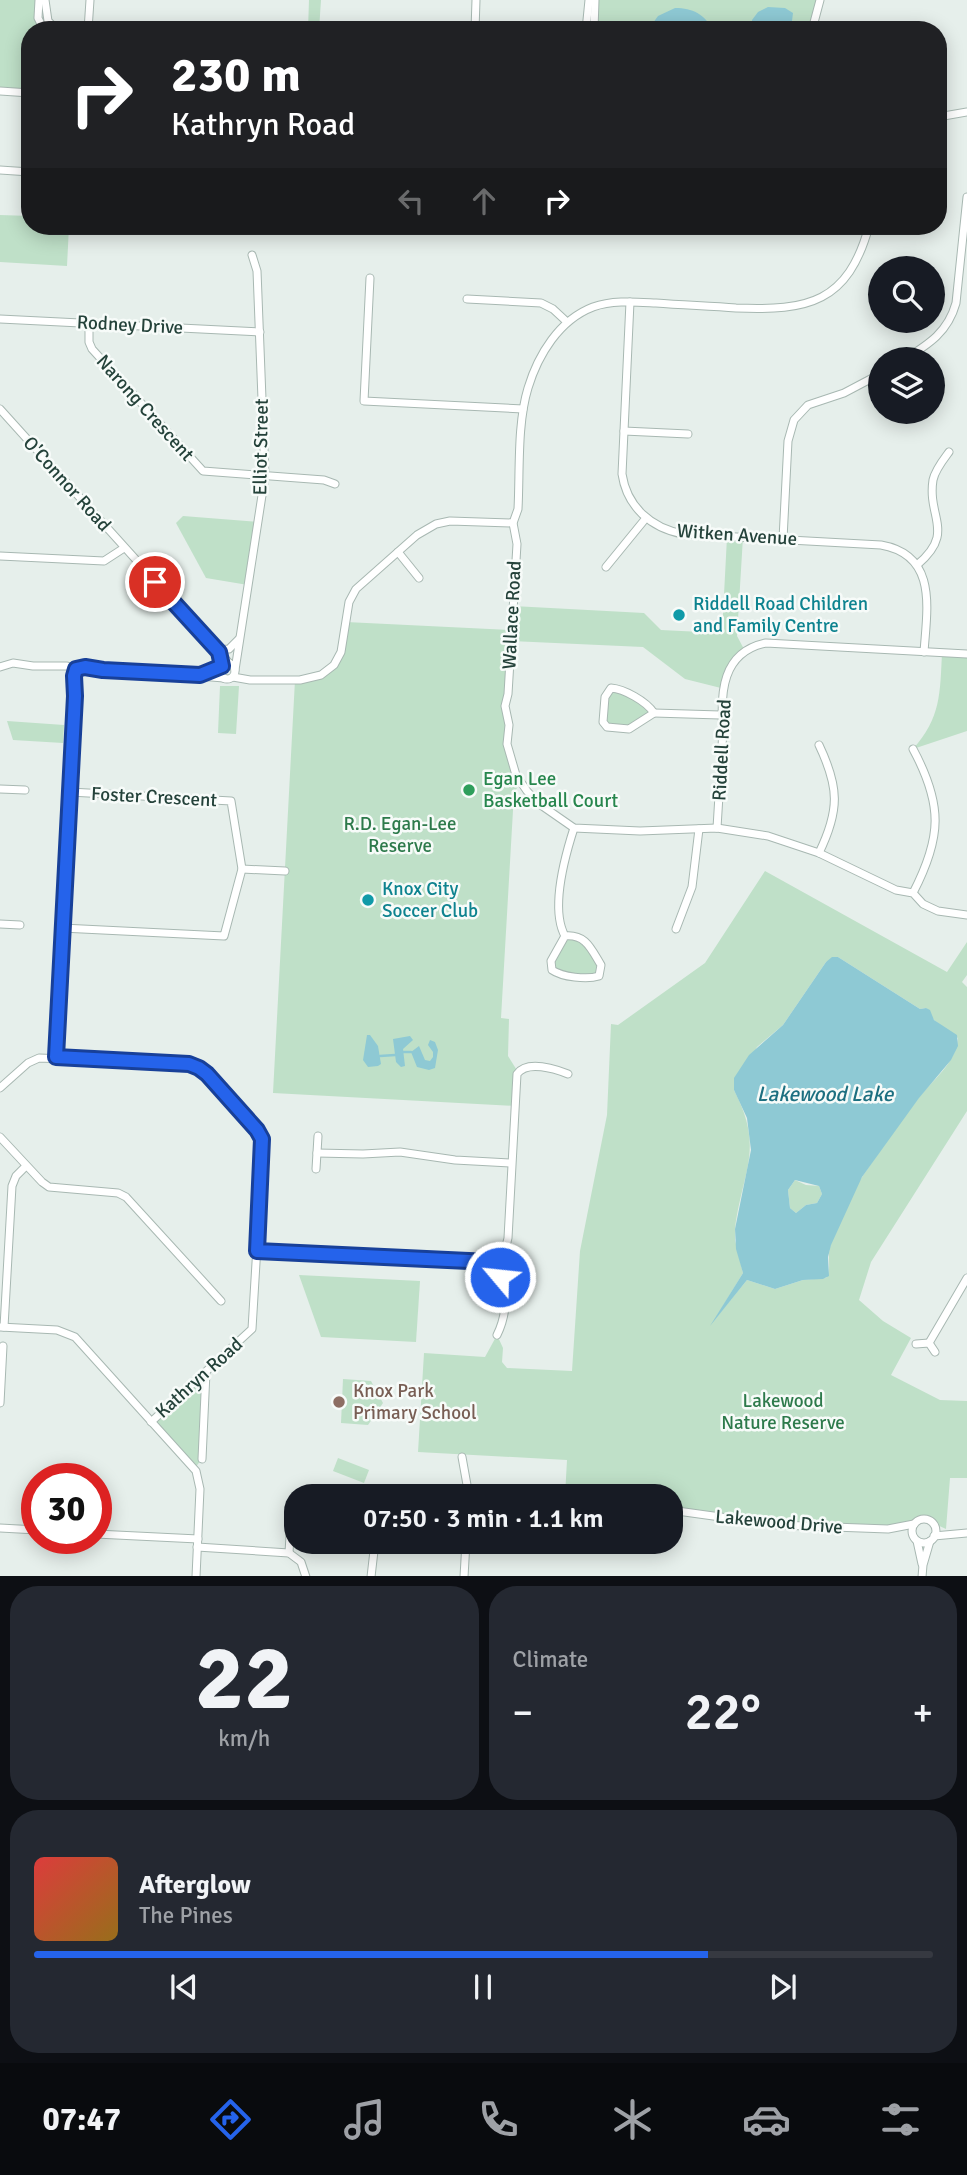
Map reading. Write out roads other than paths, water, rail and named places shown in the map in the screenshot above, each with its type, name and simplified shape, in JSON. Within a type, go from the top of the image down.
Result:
[{"type":"street","points":[[39,0],[40,21]]},
{"type":"street","points":[[45,0],[48,21]]},
{"type":"street","points":[[89,21],[90,0]]},
{"type":"street","points":[[475,21],[476,0]]},
{"type":"street","points":[[587,21],[589,0]]},
{"type":"street","points":[[594,21],[595,0]]},
{"type":"street","points":[[814,21],[820,0]]},
{"type":"street","points":[[0,92],[21,93]]},
{"type":"street","points":[[947,115],[967,112]]},
{"type":"street","points":[[0,170],[21,171]]},
{"type":"street","points":[[922,347],[934,339],[950,320],[956,303],[967,197]]},
{"type":"street","name":"Wallace Road","points":[[574,828],[531,796],[516,775],[507,748],[509,725],[505,706],[508,694],[517,538],[513,523],[518,509],[523,409],[539,362],[555,335],[567,322],[593,307],[630,302],[774,310],[802,305],[825,295],[845,277],[859,255],[866,235]]},
{"type":"street","name":"Elliot Street","points":[[228,670],[239,639],[265,476],[257,271],[252,255]]},
{"type":"street","points":[[370,278],[364,401],[523,409]]},
{"type":"street","points":[[467,299],[541,303],[553,309],[567,322]]},
{"type":"street","points":[[606,567],[646,518],[630,498],[624,482],[622,464],[630,302]]},
{"type":"street","name":"Rodney Drive","points":[[0,319],[260,332]]},
{"type":"street","name":"Narong Crescent","points":[[89,323],[89,342],[92,349],[200,469],[209,473],[324,480],[335,484]]},
{"type":"street","points":[[783,539],[788,435],[794,420],[808,405],[844,393],[868,380]]},
{"type":"street","name":"O'Connor Road","points":[[0,409],[218,651]]},
{"type":"street","points":[[624,431],[688,434]]},
{"type":"street","points":[[924,652],[926,591],[917,565],[930,554],[937,540],[933,482],[936,471],[949,452]]},
{"type":"street","name":"Witken Avenue","points":[[646,518],[663,529],[683,534],[887,546],[904,554],[917,565]]},
{"type":"street","points":[[76,672],[85,667],[200,675],[228,670],[262,679],[305,679],[321,674],[330,668],[341,652],[347,612],[356,589],[423,530],[443,522],[513,523]]},
{"type":"street","points":[[0,556],[104,561],[124,548]]},
{"type":"street","points":[[398,552],[419,578]]},
{"type":"street","points":[[228,670],[218,651],[229,649],[239,639]]},
{"type":"street","name":"Riddell Road","points":[[718,828],[723,730],[720,715],[730,668],[741,653],[766,643],[967,654]]},
{"type":"street","points":[[0,667],[13,663],[67,666],[76,672]]},
{"type":"street","points":[[56,1057],[76,672]]},
{"type":"street","points":[[654,713],[646,704],[618,689],[611,688],[606,693],[603,722],[610,728],[629,729],[654,713],[720,715]]},
{"type":"street","points":[[819,745],[832,773],[836,798],[834,819],[819,853]]},
{"type":"street","points":[[913,750],[931,790],[935,821],[931,854],[913,893]]},
{"type":"street","points":[[0,789],[24,790]]},
{"type":"street","name":"Foster Crescent","points":[[62,928],[224,936],[242,869],[231,801],[70,792]]},
{"type":"street","points":[[565,936],[578,936],[587,943],[601,965],[601,973],[597,977],[559,974],[552,970],[551,961],[565,936],[559,919],[561,884],[574,828],[640,831],[718,828],[768,836],[819,853],[897,890],[913,893],[921,903],[938,911],[967,915]]},
{"type":"street","points":[[676,929],[692,887],[699,829]]},
{"type":"street","points":[[242,869],[285,871]]},
{"type":"street","points":[[0,924],[20,926]]},
{"type":"street","name":"Kathryn Road","points":[[0,1088],[31,1061],[39,1058],[189,1064],[207,1074],[262,1139],[252,1329],[151,1422]]},
{"type":"street","points":[[257,1251],[490,1262],[499,1257],[507,1244],[518,1072],[526,1067],[553,1069],[568,1074]]},
{"type":"street","points":[[316,1169],[318,1136]]},
{"type":"street","points":[[0,1137],[42,1182],[52,1188],[113,1192],[127,1197],[221,1301]]},
{"type":"street","points":[[317,1153],[400,1152],[455,1160],[511,1163]]},
{"type":"street","points":[[26,1166],[16,1176],[12,1186],[2,1327],[57,1330],[72,1335],[194,1469],[199,1478],[196,1576]]},
{"type":"street","points":[[490,1262],[503,1281],[505,1290],[503,1318],[497,1335]]},
{"type":"street","points":[[929,1343],[967,1278]]},
{"type":"street","points":[[916,1344],[929,1343]]},
{"type":"street","points":[[929,1343],[935,1352]]},
{"type":"street","points":[[0,1403],[3,1346]]},
{"type":"street","points":[[202,1459],[206,1372]]},
{"type":"street","points":[[462,1457],[467,1484]]},
{"type":"street","name":"Lakewood Drive","points":[[683,1512],[778,1525],[888,1529],[914,1524]]},
{"type":"street","points":[[923,1564],[914,1524],[925,1519],[955,1533]]},
{"type":"street","points":[[922,1576],[934,1525]]},
{"type":"street","points":[[0,1528],[21,1529]]},
{"type":"street","name":"Lakewood Drive","points":[[888,1529],[915,1538]]},
{"type":"street","points":[[915,1538],[923,1543],[955,1533],[967,1533]]},
{"type":"street","points":[[112,1535],[284,1552]]},
{"type":"street","points":[[290,1554],[301,1562],[306,1576]]},
{"type":"street","points":[[371,1576],[374,1554]]},
{"type":"street","points":[[464,1576],[465,1554]]},
{"type":"water","points":[[768,7],[785,8],[793,13],[792,21],[752,21],[758,12]]},
{"type":"water","points":[[675,8],[687,9],[707,21],[654,21],[658,16]]},
{"type":"water","name":"Lakewood Lake","points":[[832,957],[838,957],[920,1009],[930,1010],[934,1020],[957,1035],[958,1046],[951,1060],[919,1098],[862,1177],[831,1245],[828,1257],[829,1276],[803,1280],[775,1289],[747,1280],[710,1326],[743,1273],[736,1249],[735,1229],[751,1150],[747,1118],[734,1090],[734,1078],[749,1055],[783,1025]],"holes":[[[795,1180],[819,1186],[822,1194],[817,1203],[806,1205],[796,1213],[790,1208],[788,1190]]]},
{"type":"water","points":[[367,1035],[370,1035],[378,1046],[381,1064],[378,1066],[368,1067],[363,1060]]},
{"type":"water","points":[[410,1036],[413,1040],[403,1049],[405,1066],[401,1067],[396,1062],[393,1039]]},
{"type":"water","points":[[430,1040],[435,1042],[438,1050],[435,1068],[429,1070],[417,1067],[411,1052],[419,1046],[425,1060],[430,1061],[433,1052],[428,1045]]},
{"type":"waterway","points":[[403,1052],[411,1052]]},
{"type":"waterway","points":[[380,1056],[395,1055]]},
{"type":"place","name":"Riddell Road Children and Family Centre","points":[[679,615]]},
{"type":"place","name":"Egan Lee Basketball Court","points":[[469,790]]},
{"type":"place","name":"Knox City Soccer Club","points":[[368,900]]},
{"type":"place","name":"Knox Park Primary School","points":[[339,1402]]},
{"type":"park label","name":"R.D. Egan-Lee Reserve","points":[[400,835]]},
{"type":"park label","name":"Lakewood Nature Reserve","points":[[783,1412]]}]
